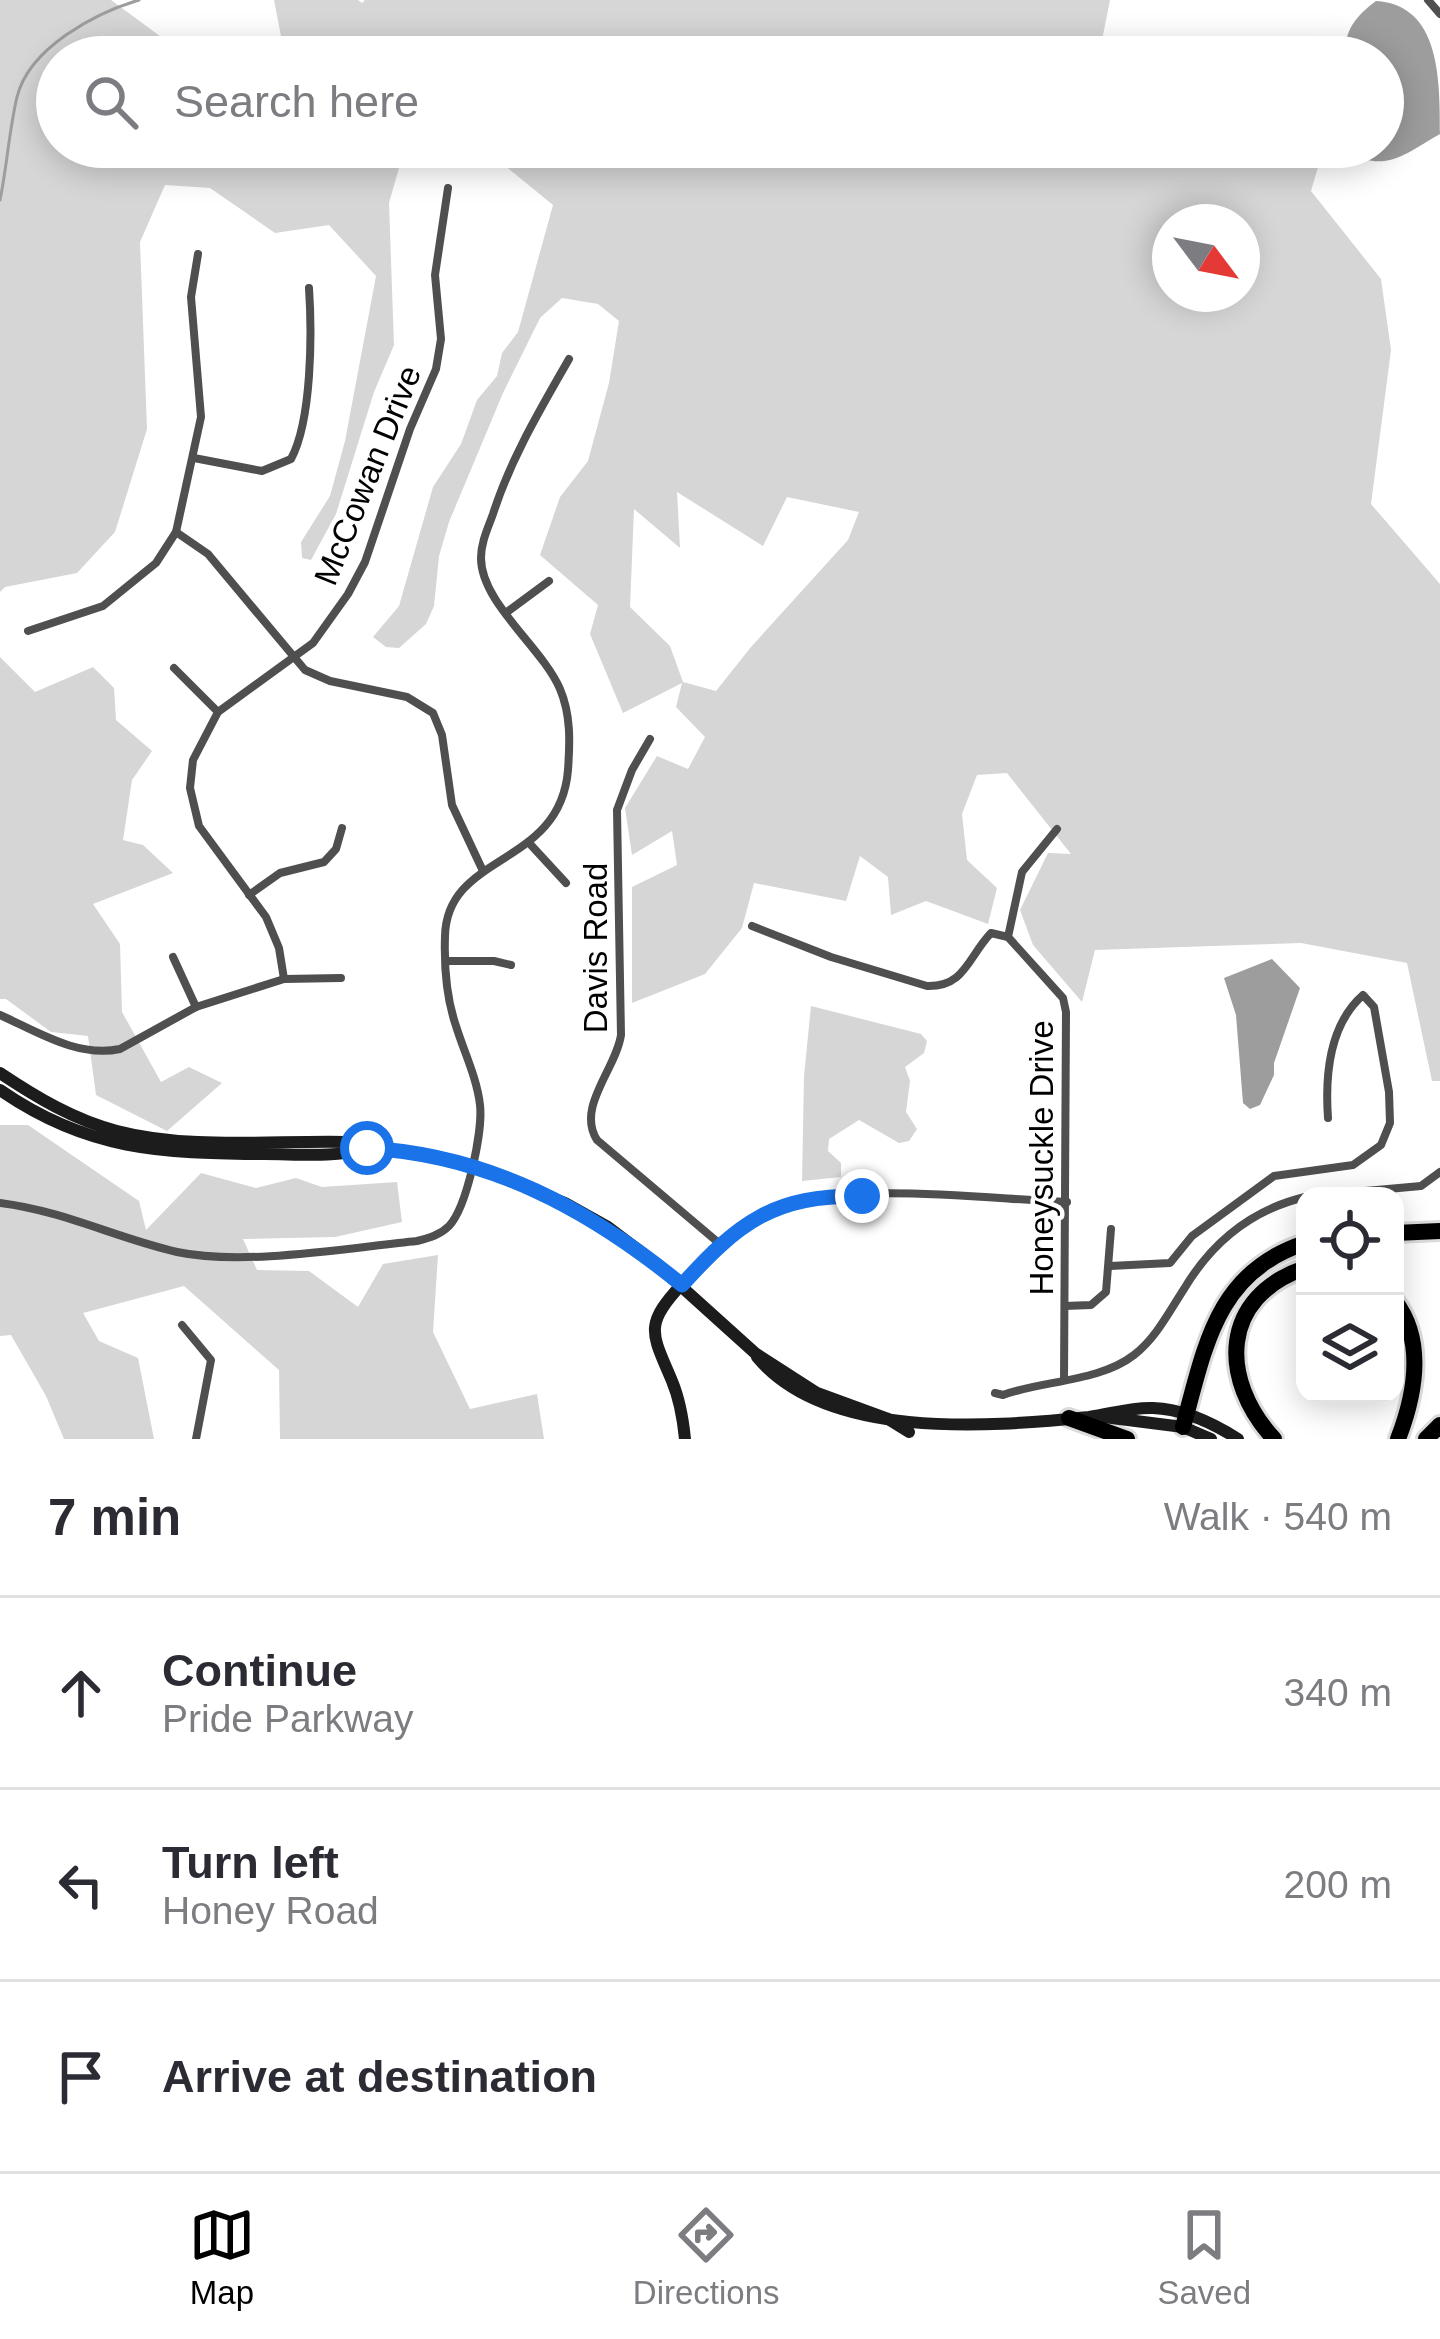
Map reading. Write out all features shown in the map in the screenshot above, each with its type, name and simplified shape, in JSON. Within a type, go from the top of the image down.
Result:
[{"type":"highway","points":[[1404,1233],[1440,1231]]},
{"type":"highway","points":[[1184,1420],[1214,1326],[1232,1292],[1263,1263],[1296,1247]]},
{"type":"highway","points":[[1274,1439],[1247,1402],[1240,1382],[1237,1340],[1244,1316],[1260,1292],[1296,1272]]},
{"type":"highway","points":[[1398,1439],[1414,1388],[1415,1365],[1404,1316]]},
{"type":"highway","points":[[1070,1418],[1127,1439]]},
{"type":"highway","points":[[1426,1439],[1440,1425]]},
{"type":"main road","points":[[0,1073],[49,1104],[114,1130],[175,1139],[350,1142],[471,1165],[545,1193],[587,1215],[682,1285],[755,1353],[817,1393],[888,1420],[908,1436],[1153,1408],[1238,1439]]},
{"type":"main road","points":[[0,1090],[50,1121],[136,1149],[172,1154],[292,1154],[351,1153],[367,1148]]},
{"type":"main road","points":[[682,1285],[658,1314],[653,1332],[679,1400],[685,1439]]},
{"type":"main road","points":[[1184,1420],[1211,1439]]},
{"type":"street","points":[[1428,0],[1440,14]]},
{"type":"street","name":"McCowan Drive","points":[[218,712],[294,659],[323,631],[361,572],[436,369],[441,339],[434,275],[448,188]]},
{"type":"street","points":[[28,631],[103,607],[155,563],[176,532],[202,404],[191,297],[198,254]]},
{"type":"street","points":[[194,458],[262,471],[291,459],[298,442],[311,353],[309,288]]},
{"type":"street","points":[[0,1203],[56,1212],[177,1252],[224,1256],[417,1241],[440,1234],[458,1215],[481,1131],[480,1106],[452,1014],[446,961],[449,912],[463,888],[483,871],[530,844],[566,785],[568,718],[557,682],[487,584],[482,568],[484,537],[517,448],[569,359]]},
{"type":"street","points":[[176,532],[208,554],[294,659],[320,677],[407,697],[433,713],[442,735],[452,805],[483,871]]},
{"type":"street","points":[[507,613],[549,581]]},
{"type":"street","points":[[174,668],[218,712],[193,760],[192,802],[206,840],[273,933],[284,979]]},
{"type":"street","name":"Davis Road","points":[[650,739],[617,810],[621,1036],[590,1115],[592,1131],[720,1244]]},
{"type":"street","points":[[249,895],[280,874],[324,862],[333,854],[342,828]]},
{"type":"street","points":[[752,926],[831,957],[942,987],[959,978],[991,933],[1009,938],[1022,872],[1057,829]]},
{"type":"street","points":[[530,844],[566,883]]},
{"type":"street","name":"Honeysuckle Drive","points":[[1009,938],[1066,1007],[1064,1378]]},
{"type":"street","points":[[173,957],[196,1007]]},
{"type":"street","points":[[446,961],[511,965]]},
{"type":"street","points":[[0,1015],[96,1053],[120,1049],[196,1007],[284,979],[341,978]]},
{"type":"street","points":[[1110,1266],[1170,1263],[1192,1235],[1274,1176],[1344,1168],[1372,1156],[1385,1139],[1391,1115],[1374,1007],[1363,995],[1345,1017],[1331,1053],[1328,1118]]},
{"type":"street","points":[[1404,1188],[1421,1186],[1440,1172]]},
{"type":"street","points":[[682,1285],[720,1244],[755,1216],[810,1197],[1067,1202]]},
{"type":"street","points":[[995,1393],[1003,1395],[1107,1369],[1138,1352],[1156,1334],[1217,1244],[1253,1217],[1296,1201]]},
{"type":"street","points":[[1065,1306],[1097,1302],[1108,1287],[1111,1229]]},
{"type":"street","points":[[182,1325],[211,1360],[196,1439]]},
{"type":"shaded area","points":[[0,0],[111,0],[160,36],[36,36],[36,168],[399,168],[389,203],[394,345],[374,392],[336,514],[311,560],[302,558],[301,542],[330,496],[345,441],[376,276],[329,225],[275,233],[210,188],[165,185],[140,242],[147,429],[115,532],[77,573],[5,587],[0,592]]},
{"type":"shaded area","points":[[274,0],[1110,0],[1103,36],[281,36]]},
{"type":"shaded area","points":[[1376,1],[1397,6],[1413,16],[1432,48],[1440,134],[1404,155],[1404,36],[1348,36]]},
{"type":"shaded area","points":[[508,168],[1318,168],[1311,191],[1381,279],[1391,350],[1371,504],[1440,584],[1440,1081],[1432,1081],[1407,963],[1301,943],[1095,950],[1082,1002],[1033,945],[1020,910],[1048,853],[1071,854],[1007,773],[977,775],[962,814],[967,860],[997,888],[988,924],[926,901],[891,915],[888,877],[860,856],[846,901],[754,883],[742,928],[705,974],[632,1003],[632,887],[677,865],[672,831],[632,855],[625,808],[657,756],[688,769],[705,737],[676,707],[682,683],[623,713],[590,634],[598,605],[540,555],[560,497],[588,461],[609,383],[619,321],[598,304],[562,298],[540,318],[449,522],[439,556],[434,606],[426,624],[399,648],[386,647],[373,637],[399,606],[433,487],[461,444],[477,400],[497,376],[502,353],[518,332],[553,205]],"holes":[[[677,492],[763,546],[787,497],[859,512],[848,540],[716,691],[683,682],[670,646],[630,607],[634,509],[680,548]]]},
{"type":"shaded area","points":[[0,657],[35,692],[93,667],[114,688],[116,720],[152,751],[132,780],[123,840],[143,845],[173,873],[93,904],[120,944],[122,1012],[161,1082],[189,1067],[222,1083],[167,1131],[96,1095],[88,1036],[51,1032],[0,999]]},
{"type":"shaded area","points":[[1272,959],[1300,988],[1274,1075],[1260,1105],[1250,1109],[1243,1103],[1236,1015],[1224,978]]},
{"type":"shaded area","points":[[811,1006],[921,1034],[927,1041],[924,1053],[905,1067],[910,1081],[906,1112],[917,1129],[909,1141],[899,1143],[859,1120],[829,1139],[828,1151],[841,1163],[841,1177],[802,1181],[804,1076]]},
{"type":"shaded area","points":[[0,1125],[28,1125],[139,1201],[146,1230],[201,1173],[256,1188],[296,1178],[322,1187],[397,1182],[402,1222],[335,1237],[243,1239],[257,1270],[309,1271],[358,1307],[383,1264],[438,1255],[433,1332],[470,1409],[537,1394],[544,1439],[280,1439],[279,1370],[184,1286],[83,1313],[99,1341],[138,1358],[154,1439],[64,1439],[11,1335],[0,1336]]},
{"type":"waterway","points":[[65,36],[139,0]]},
{"type":"waterway","points":[[0,200],[17,97],[36,62]]},
{"type":"route","points":[[367,1148],[455,1161],[545,1193],[608,1227],[682,1285],[715,1248],[755,1216],[810,1197],[862,1196]]}]
